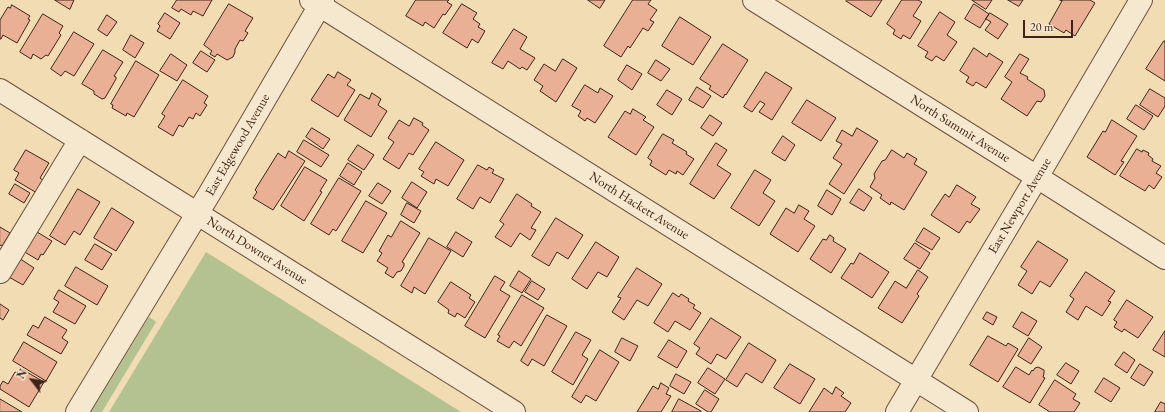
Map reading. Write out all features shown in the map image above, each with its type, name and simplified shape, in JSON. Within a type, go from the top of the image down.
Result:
[{"type":"street","name":"North Summit Avenue","points":[[754,0],[1165,258]]},
{"type":"street","name":"East Newport Avenue","points":[[897,412],[1141,0]]},
{"type":"street","name":"East Edgewood Avenue","points":[[76,412],[197,214],[318,2]]},
{"type":"street","name":"North Hackett Avenue","points":[[318,2],[967,412]]},
{"type":"street","name":"North Downer Avenue","points":[[0,90],[514,412]]},
{"type":"street","points":[[0,272],[80,140]]},
{"type":"green space","points":[[206,252],[461,412],[109,412]]},
{"type":"green space","points":[[149,317],[156,322],[102,412],[91,412]]},
{"type":"building","points":[[55,0],[74,0],[70,9]]},
{"type":"building","points":[[177,0],[212,0],[203,16],[193,11],[191,15],[181,9],[179,12],[172,8]]},
{"type":"building","points":[[416,0],[449,0],[447,2],[452,5],[445,15],[443,14],[434,28],[425,22],[423,26],[406,16]]},
{"type":"building","points":[[588,0],[605,0],[600,8]]},
{"type":"building","points":[[633,0],[651,0],[648,4],[657,10],[650,20],[654,22],[648,31],[643,28],[630,48],[628,46],[621,57],[604,46]]},
{"type":"building","points":[[882,0],[871,17],[846,1]]},
{"type":"building","points":[[902,0],[918,0],[922,2],[913,16],[921,21],[910,39],[903,35],[901,39],[893,34],[895,30],[887,24]]},
{"type":"building","points":[[972,0],[992,0],[986,9]]},
{"type":"building","points":[[1008,0],[1023,0],[1019,6]]},
{"type":"building","points":[[1060,0],[1090,0],[1095,3],[1075,36],[1066,30],[1064,33],[1049,24],[1062,1]]},
{"type":"building","points":[[229,4],[253,18],[245,31],[248,33],[243,41],[240,40],[233,57],[227,60],[217,54],[215,57],[210,54],[212,51],[204,45]]},
{"type":"building","points":[[462,4],[477,13],[473,19],[480,24],[478,27],[485,31],[478,43],[472,39],[467,48],[443,33]]},
{"type":"building","points":[[974,4],[989,14],[980,28],[965,19]]},
{"type":"building","points":[[12,5],[30,16],[28,19],[30,20],[17,43],[3,35],[0,39],[0,20],[8,7],[10,8]]},
{"type":"building","points":[[940,12],[955,22],[947,35],[957,42],[944,61],[936,56],[932,61],[925,57],[928,52],[918,46]]},
{"type":"building","points":[[165,13],[180,23],[170,39],[157,31],[160,26],[158,24]]},
{"type":"building","points":[[990,13],[1008,24],[998,39],[985,30],[991,22],[986,19]]},
{"type":"building","points":[[43,14],[63,26],[59,33],[61,35],[48,56],[46,55],[41,59],[33,54],[31,59],[20,52]]},
{"type":"building","points":[[107,15],[117,22],[107,36],[98,30]]},
{"type":"building","points":[[680,17],[711,37],[693,65],[662,46]]},
{"type":"building","points":[[514,29],[527,37],[520,49],[535,58],[527,70],[522,67],[520,69],[508,61],[503,69],[492,63]]},
{"type":"building","points":[[74,32],[94,44],[74,76],[65,71],[61,76],[51,69]]},
{"type":"building","points":[[131,35],[144,43],[135,58],[123,50]]},
{"type":"building","points":[[1165,41],[1165,81],[1146,69]]},
{"type":"building","points":[[723,44],[748,60],[723,98],[709,89],[711,86],[700,79]]},
{"type":"building","points":[[974,48],[987,57],[989,53],[1003,62],[986,88],[976,82],[973,86],[966,82],[969,77],[960,71]]},
{"type":"building","points":[[103,50],[123,62],[114,76],[116,79],[105,98],[102,99],[94,94],[94,91],[82,84]]},
{"type":"building","points":[[201,51],[215,60],[207,72],[193,63]]},
{"type":"building","points":[[171,54],[187,65],[177,81],[160,71]]},
{"type":"building","points":[[1020,54],[1029,59],[1020,73],[1028,77],[1027,79],[1044,90],[1045,96],[1041,102],[1037,101],[1027,116],[1001,99],[1012,82],[1005,77]]},
{"type":"building","points":[[563,59],[577,68],[556,102],[540,91],[543,86],[534,80],[544,64],[555,71]]},
{"type":"building","points":[[656,60],[670,69],[661,81],[648,73]]},
{"type":"building","points":[[136,61],[159,75],[134,117],[127,113],[126,116],[112,108],[113,105],[111,104]]},
{"type":"building","points":[[627,65],[642,74],[632,90],[618,80]]},
{"type":"building","points":[[338,72],[351,80],[347,85],[355,90],[338,117],[311,100],[328,74],[334,78]]},
{"type":"building","points":[[766,72],[792,88],[772,120],[759,112],[765,104],[760,101],[752,112],[744,107]]},
{"type":"building","points":[[183,80],[208,96],[204,103],[207,105],[200,116],[196,113],[193,119],[189,117],[183,127],[179,125],[173,136],[158,127],[165,116],[162,114]]},
{"type":"building","points":[[585,85],[598,93],[600,88],[613,96],[595,123],[587,118],[585,121],[578,116],[581,111],[572,106]]},
{"type":"building","points":[[697,87],[711,96],[703,108],[689,100]]},
{"type":"building","points":[[1150,89],[1165,98],[1165,106],[1158,117],[1140,105]]},
{"type":"building","points":[[667,90],[682,99],[672,115],[657,105]]},
{"type":"building","points":[[372,93],[381,99],[378,105],[387,111],[371,137],[344,120],[360,94],[369,99]]},
{"type":"building","points":[[807,100],[836,118],[821,141],[792,123]]},
{"type":"building","points":[[1136,105],[1153,116],[1144,130],[1127,119]]},
{"type":"building","points":[[633,109],[646,117],[643,120],[654,127],[636,155],[608,137],[625,111],[630,114]]},
{"type":"building","points":[[710,115],[722,123],[713,136],[701,128]]},
{"type":"building","points":[[414,118],[423,123],[422,125],[429,130],[413,155],[409,153],[399,169],[383,159],[394,142],[388,138],[399,120],[409,126]]},
{"type":"building","points":[[1112,120],[1137,136],[1121,161],[1124,162],[1115,175],[1087,157],[1103,131],[1105,132]]},
{"type":"building","points":[[312,128],[330,139],[323,149],[306,137]]},
{"type":"building","points":[[857,128],[878,141],[844,194],[829,184],[842,164],[833,158],[842,144],[836,141],[842,130],[852,136]]},
{"type":"building","points":[[663,134],[674,140],[672,143],[687,152],[686,154],[694,159],[683,175],[677,171],[676,174],[669,170],[666,175],[650,165],[652,161],[648,158]]},
{"type":"building","points":[[783,136],[795,145],[785,161],[772,153]]},
{"type":"building","points":[[304,140],[329,155],[321,167],[297,152]]},
{"type":"building","points":[[436,142],[464,160],[448,186],[436,179],[434,184],[421,176],[424,172],[419,169]]},
{"type":"building","points":[[716,143],[727,150],[717,165],[731,174],[714,199],[690,184]]},
{"type":"building","points":[[358,145],[374,155],[364,170],[348,160]]},
{"type":"building","points":[[1137,149],[1142,152],[1143,150],[1149,153],[1148,155],[1153,159],[1152,161],[1161,166],[1156,173],[1162,177],[1154,189],[1149,185],[1145,191],[1120,176]]},
{"type":"building","points":[[26,150],[49,163],[40,178],[44,181],[37,193],[15,180],[19,173],[14,170]]},
{"type":"building","points":[[892,150],[904,158],[907,153],[917,159],[914,164],[927,172],[904,210],[891,202],[890,205],[880,198],[882,195],[870,187],[875,178],[874,174],[882,161],[885,160]]},
{"type":"building","points":[[289,151],[305,161],[273,210],[253,198],[257,192],[255,190],[278,153],[285,158]]},
{"type":"building","points":[[348,163],[362,172],[354,185],[340,176]]},
{"type":"building","points":[[478,165],[487,170],[489,167],[494,170],[492,173],[504,179],[490,203],[480,197],[473,209],[457,199]]},
{"type":"building","points":[[305,167],[327,180],[320,191],[322,192],[304,221],[281,206]]},
{"type":"building","points":[[755,170],[771,180],[763,193],[775,201],[759,226],[731,208]]},
{"type":"building","points":[[339,178],[361,191],[336,231],[333,229],[329,235],[311,224]]},
{"type":"building","points":[[412,182],[427,192],[417,208],[402,198]]},
{"type":"building","points":[[378,183],[391,191],[382,204],[369,196]]},
{"type":"building","points":[[15,184],[30,193],[24,203],[9,194]]},
{"type":"building","points":[[957,185],[976,197],[971,204],[980,209],[970,223],[967,221],[959,233],[931,215],[945,194],[949,197]]},
{"type":"building","points":[[78,189],[100,202],[80,235],[74,231],[65,245],[50,236]]},
{"type":"building","points":[[859,189],[872,198],[864,211],[850,203]]},
{"type":"building","points":[[827,190],[841,199],[832,215],[818,206]]},
{"type":"building","points":[[517,194],[541,212],[531,228],[536,230],[530,240],[520,233],[511,247],[495,237],[504,224],[500,221]]},
{"type":"building","points":[[366,201],[387,213],[363,253],[342,241]]},
{"type":"building","points":[[407,203],[421,211],[414,223],[401,215]]},
{"type":"building","points":[[799,205],[809,211],[804,219],[815,226],[798,252],[770,234],[786,208],[794,213]]},
{"type":"building","points":[[112,208],[134,222],[116,251],[94,238]]},
{"type":"building","points":[[556,218],[583,235],[568,259],[557,252],[549,266],[532,256]]},
{"type":"building","points":[[401,221],[420,233],[402,262],[404,263],[404,266],[401,271],[397,272],[393,278],[385,273],[388,268],[377,261],[382,253],[379,251],[388,235],[391,237]]},
{"type":"building","points":[[0,227],[10,233],[2,246],[0,245]]},
{"type":"building","points":[[924,228],[940,238],[932,250],[916,241]]},
{"type":"building","points":[[32,229],[52,241],[38,260],[23,251]]},
{"type":"building","points":[[456,232],[472,242],[463,257],[447,247]]},
{"type":"building","points":[[830,235],[834,238],[833,241],[846,249],[831,273],[810,259],[823,239],[826,240]]},
{"type":"building","points":[[429,238],[451,251],[425,294],[414,287],[412,293],[401,286]]},
{"type":"building","points":[[1038,241],[1068,260],[1050,287],[1040,281],[1032,294],[1018,285],[1027,271],[1021,267]]},
{"type":"building","points":[[596,242],[619,257],[607,277],[598,272],[587,289],[572,279]]},
{"type":"building","points":[[915,243],[930,253],[920,269],[904,259]]},
{"type":"building","points":[[95,244],[112,254],[102,270],[85,260]]},
{"type":"building","points":[[860,253],[889,272],[872,298],[841,278]]},
{"type":"building","points":[[19,258],[34,268],[23,285],[7,276]]},
{"type":"building","points":[[76,267],[108,286],[97,305],[65,286]]},
{"type":"building","points":[[637,268],[662,284],[648,306],[637,300],[624,320],[612,312],[621,298],[618,297]]},
{"type":"building","points":[[918,270],[928,277],[917,294],[919,296],[902,323],[878,308],[895,281],[906,288]]},
{"type":"building","points":[[519,271],[531,279],[522,293],[510,286]]},
{"type":"building","points":[[1086,272],[1115,291],[1108,301],[1111,302],[1102,316],[1086,306],[1078,320],[1066,312],[1074,299],[1070,296]]},
{"type":"building","points":[[495,276],[505,282],[500,290],[510,296],[485,338],[465,326]]},
{"type":"building","points":[[532,281],[545,289],[538,300],[525,292]]},
{"type":"building","points":[[451,282],[471,295],[469,298],[475,302],[465,318],[457,313],[455,317],[448,313],[449,310],[438,302]]},
{"type":"building","points":[[59,290],[86,306],[75,324],[53,312],[59,302],[54,299]]},
{"type":"building","points":[[673,293],[679,297],[681,294],[689,299],[688,301],[695,305],[693,308],[701,313],[690,330],[675,321],[668,332],[654,323]]},
{"type":"building","points":[[522,295],[544,308],[521,346],[514,341],[509,348],[497,341],[500,336],[498,335]]},
{"type":"building","points":[[1127,300],[1153,317],[1138,338],[1124,329],[1122,332],[1114,327],[1117,322],[1114,320]]},
{"type":"building","points":[[0,304],[9,310],[3,320],[0,318]]},
{"type":"building","points":[[987,312],[997,317],[993,325],[983,319]]},
{"type":"building","points":[[1022,312],[1037,321],[1028,336],[1013,327]]},
{"type":"building","points":[[547,315],[567,326],[544,366],[532,359],[528,366],[521,361]]},
{"type":"building","points":[[45,317],[67,330],[62,338],[68,342],[61,354],[27,335],[33,325],[38,328]]},
{"type":"building","points":[[711,318],[741,337],[726,359],[717,354],[711,364],[696,354],[700,348],[694,344]]},
{"type":"building","points":[[1165,331],[1165,357],[1153,350]]},
{"type":"building","points":[[576,332],[591,340],[582,355],[588,359],[573,385],[552,372]]},
{"type":"building","points":[[988,336],[1006,346],[1008,343],[1018,349],[998,382],[970,365]]},
{"type":"building","points":[[622,338],[638,346],[630,361],[615,352]]},
{"type":"building","points":[[1029,338],[1042,347],[1031,364],[1018,356]]},
{"type":"building","points":[[669,340],[687,351],[677,368],[658,357]]},
{"type":"building","points":[[24,342],[57,362],[46,381],[13,361]]},
{"type":"building","points":[[749,343],[776,360],[762,383],[746,373],[737,387],[726,380]]},
{"type":"building","points":[[600,350],[619,362],[596,401],[586,395],[581,403],[572,397]]},
{"type":"building","points":[[1124,352],[1135,360],[1127,373],[1115,365]]},
{"type":"building","points":[[1066,363],[1079,371],[1071,384],[1057,375]]},
{"type":"building","points":[[790,364],[815,379],[800,404],[774,388]]},
{"type":"building","points":[[1140,364],[1153,372],[1144,386],[1131,378]]},
{"type":"building","points":[[1016,367],[1029,375],[1032,370],[1033,371],[1038,367],[1044,370],[1043,377],[1045,378],[1030,403],[1003,387]]},
{"type":"building","points":[[20,368],[44,382],[29,407],[0,389],[3,381],[8,384],[15,372],[17,373]]},
{"type":"building","points":[[708,368],[725,379],[715,394],[698,383]]},
{"type":"building","points":[[676,374],[691,382],[684,394],[670,386]]},
{"type":"building","points":[[1104,378],[1120,388],[1111,402],[1095,392]]},
{"type":"building","points":[[1055,380],[1076,394],[1073,399],[1080,403],[1074,412],[1050,412],[1039,405]]},
{"type":"building","points":[[661,383],[669,388],[666,394],[671,396],[661,412],[637,412],[653,386],[658,389]]},
{"type":"building","points":[[836,387],[844,393],[841,396],[851,403],[845,412],[809,412],[824,388],[832,394]]},
{"type":"building","points":[[705,390],[719,399],[711,412],[708,412],[696,404]]},
{"type":"building","points":[[0,399],[22,412],[0,412]]},
{"type":"building","points":[[679,399],[701,411],[701,412],[672,412]]},
{"type":"building","points":[[1161,402],[1165,404],[1165,412],[1155,412]]}]
